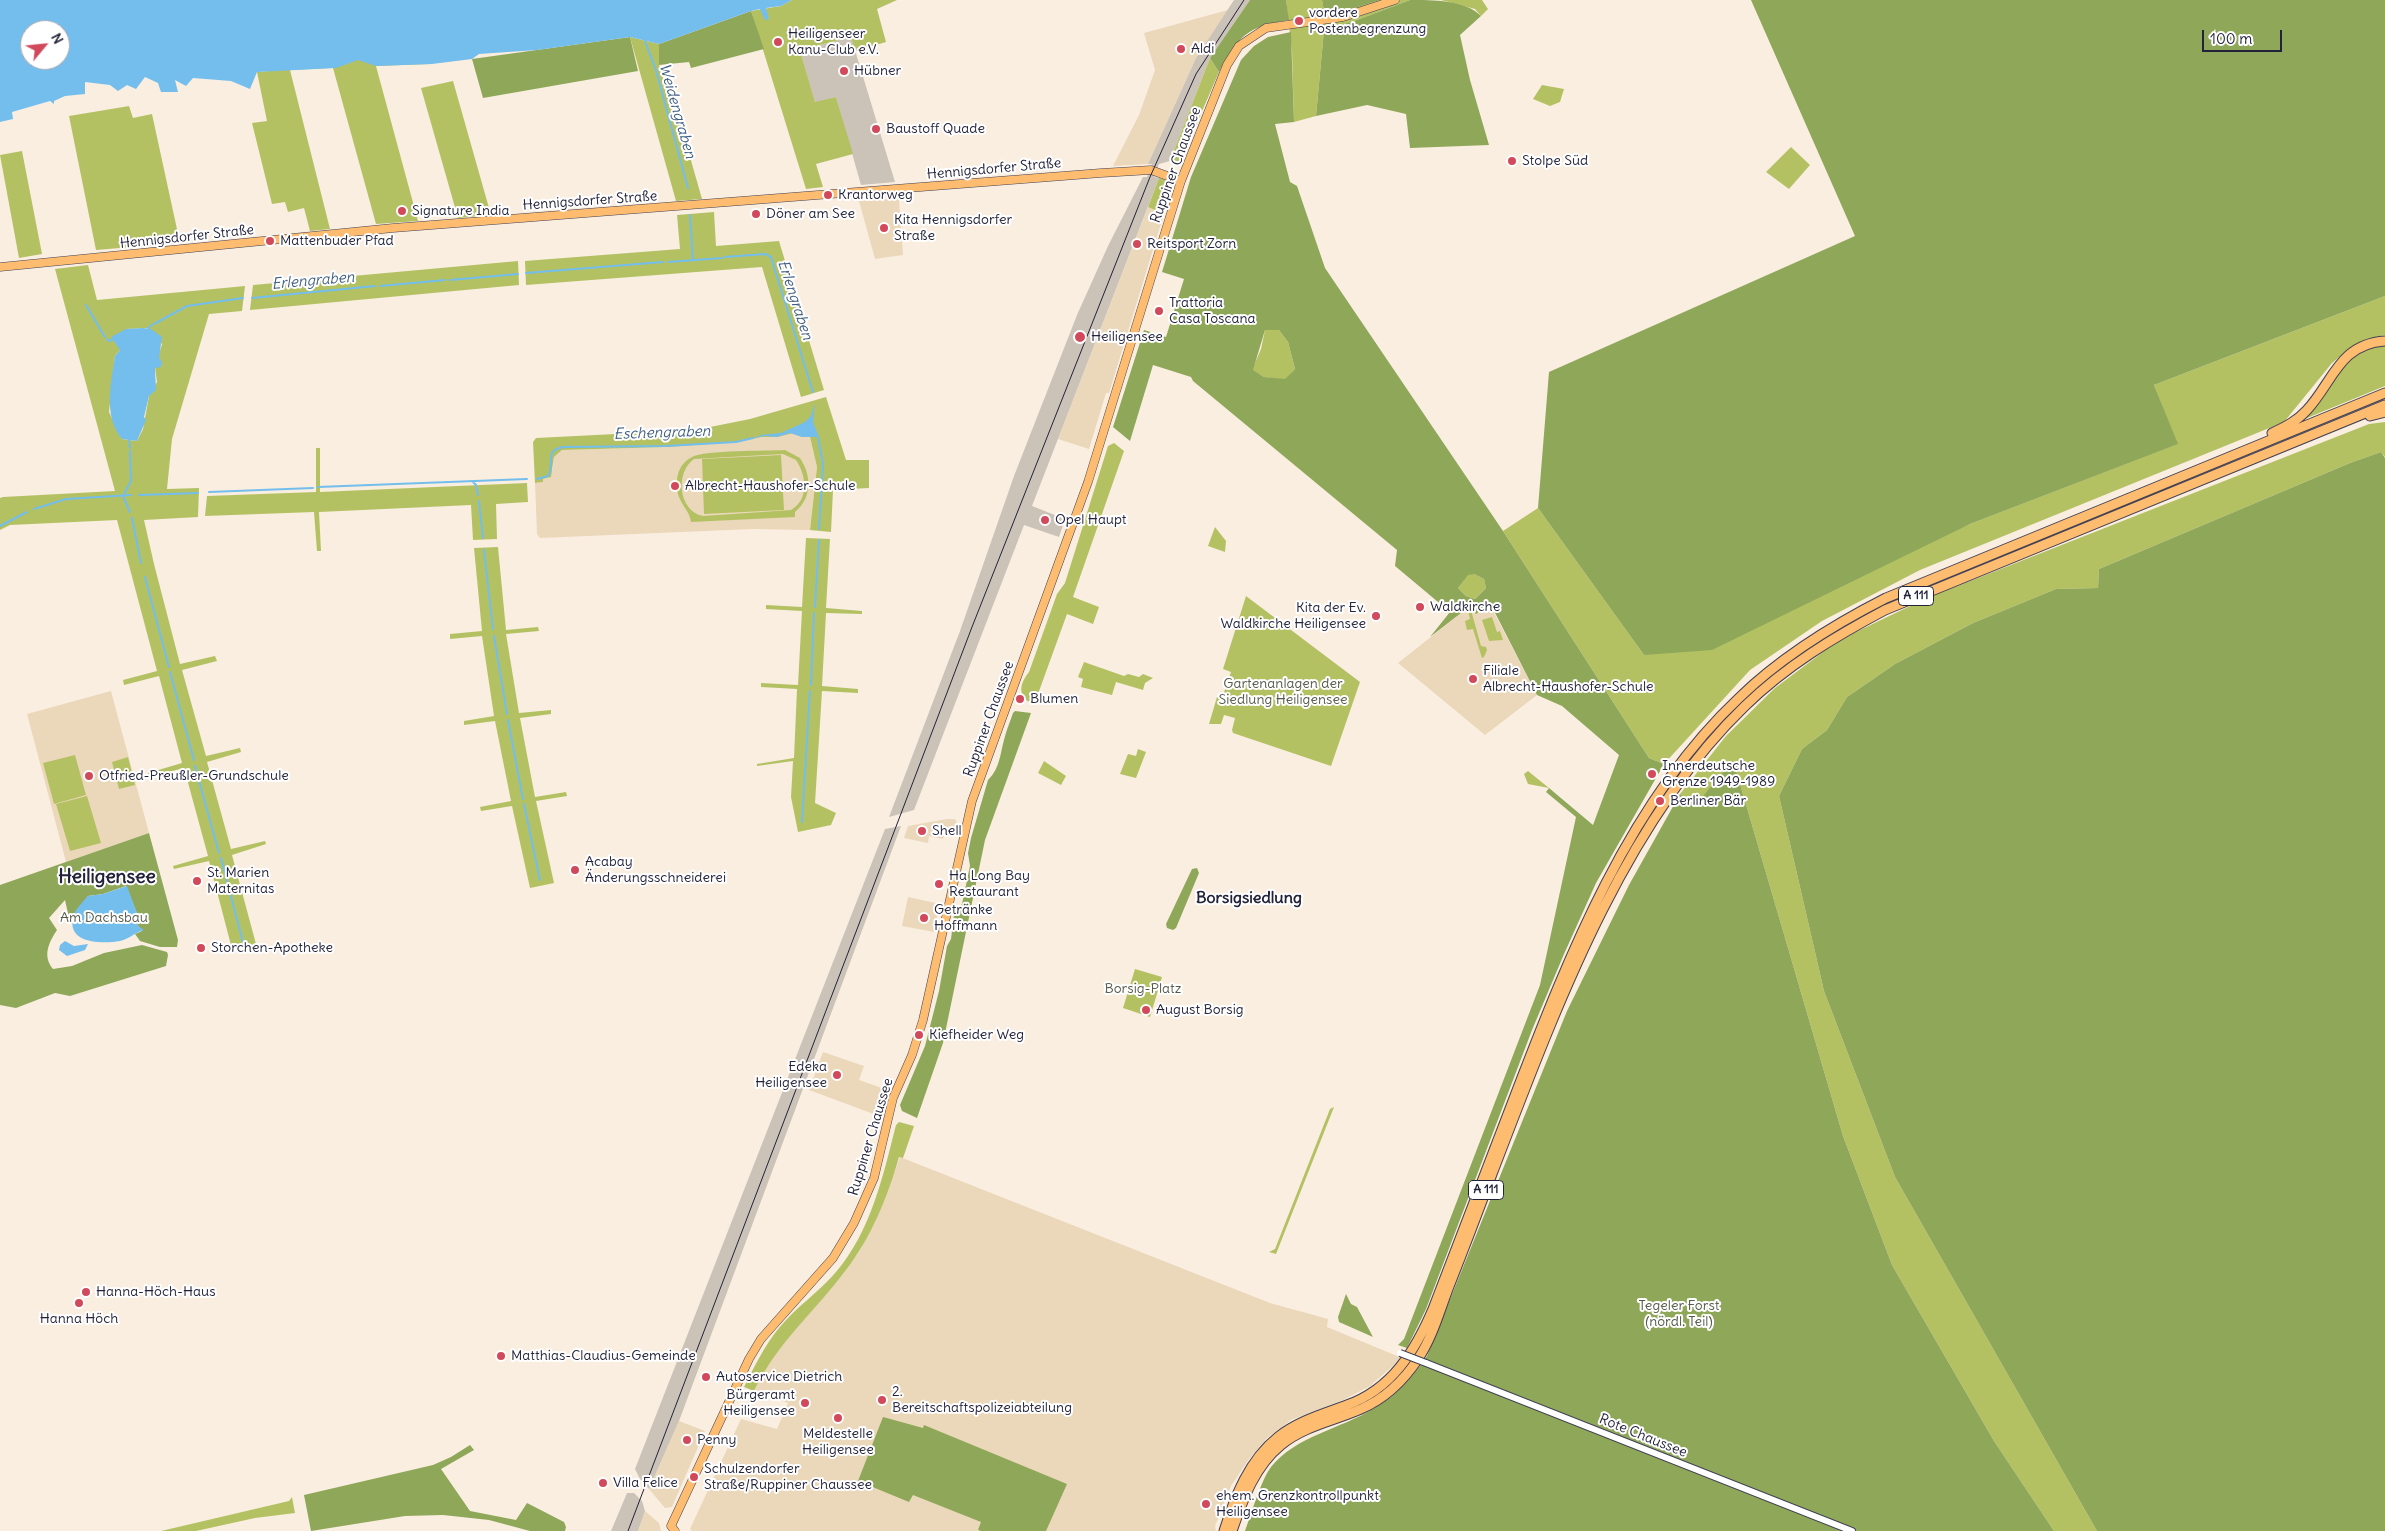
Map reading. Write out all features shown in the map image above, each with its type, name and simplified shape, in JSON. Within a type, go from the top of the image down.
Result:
[{"type":"highway","points":[[2226,458],[2242,447],[2286,427],[2297,419],[2316,400],[2344,358],[2363,345],[2385,341]]},
{"type":"highway","name":"A 111","points":[[1224,1531],[1245,1477],[1259,1456],[1271,1443],[1294,1427],[1375,1392],[1401,1368],[1416,1346],[1433,1309],[1551,1004],[1581,936],[1606,885],[1647,812],[1684,759],[1726,710],[1789,656],[1861,611],[1926,581],[2385,394]]},
{"type":"highway","name":"A 111","points":[[1232,1531],[1251,1484],[1264,1463],[1279,1446],[1312,1427],[1374,1402],[1400,1381],[1418,1359],[1440,1311],[1552,1021],[1599,920],[1634,855],[1672,793],[1707,746],[1733,718],[1768,685],[1803,658],[1885,610],[2385,405]]},
{"type":"highway","points":[[2328,428],[2340,428],[2363,418],[2385,412]]},
{"type":"main road","name":"Ruppiner Chaussee","points":[[672,1529],[749,1358],[762,1339],[837,1253],[868,1193],[877,1166],[893,1098],[916,1046],[929,998],[972,801],[1088,482],[1181,181],[1232,56],[1239,46],[1255,33],[1280,24],[1343,17],[1395,0]]},
{"type":"main road","name":"Hennigsdorfer Straße","points":[[0,267],[393,228],[1101,173],[1151,170],[1181,181]]},
{"type":"street","name":"Rote Chaussee","points":[[1400,1353],[1852,1531]]},
{"type":"shaded area","points":[[1234,0],[1250,0],[1210,58],[1170,161],[1159,164],[1154,177],[1159,178],[1032,506],[1065,519],[1059,537],[1024,525],[914,810],[889,817],[960,631],[1014,476],[1077,315],[1108,246],[1143,177],[1147,177],[1152,164],[1148,164],[1196,58]]},
{"type":"shaded area","points":[[1228,10],[1196,58],[1148,164],[1113,166],[1139,115],[1155,70],[1144,33]]},
{"type":"shaded area","points":[[851,37],[895,182],[861,185],[836,97],[815,103],[800,50]]},
{"type":"shaded area","name":"Kita Hennigsdorfer Straße","points":[[897,198],[899,200],[903,255],[875,259],[859,201]]},
{"type":"shaded area","points":[[1148,207],[1164,214],[1109,393],[1106,393],[1089,449],[1058,439]]},
{"type":"shaded area","name":"Albrecht-Haushofer-Schule","points":[[790,433],[810,437],[817,467],[810,530],[753,529],[540,538],[537,534],[535,483],[543,482],[543,479],[548,478],[553,468],[554,457],[562,450],[667,447],[777,437]]},
{"type":"shaded area","name":"Filiale Albrecht-Haushofer-Schule","points":[[1489,603],[1537,695],[1485,735],[1398,663],[1470,606]]},
{"type":"shaded area","name":"Otfried-Preußler-Grundschule","points":[[111,691],[149,833],[66,862],[27,714]]},
{"type":"shaded area","points":[[955,819],[959,827],[957,836],[946,832],[943,839],[929,836],[928,843],[904,838],[908,826]]},
{"type":"shaded area","points":[[901,826],[679,1421],[649,1489],[640,1479],[635,1469],[885,829]]},
{"type":"shaded area","points":[[908,897],[940,904],[934,932],[902,926]]},
{"type":"shaded area","points":[[823,1052],[864,1066],[859,1080],[885,1089],[879,1116],[809,1090]]},
{"type":"shaded area","points":[[900,1157],[1270,1303],[1328,1319],[1327,1327],[1402,1358],[1370,1386],[1343,1400],[1291,1420],[1267,1438],[1249,1459],[1231,1486],[1215,1526],[1216,1531],[692,1531],[690,1529],[741,1419],[777,1429],[788,1403],[754,1391],[766,1365],[841,1277],[859,1252],[881,1208]]},
{"type":"shaded area","points":[[679,1421],[705,1431],[672,1507],[665,1508],[649,1489]]},
{"type":"shaded area","points":[[627,1493],[634,1493],[642,1501],[645,1511],[638,1531],[611,1531]]},
{"type":"shaded area","points":[[645,1511],[659,1523],[661,1531],[638,1531]]},
{"type":"green space","points":[[792,0],[897,0],[877,9],[886,42],[855,51],[851,37],[800,50],[815,102],[836,97],[853,154],[816,164],[823,187],[806,189],[751,11],[781,6]]},
{"type":"green space","points":[[1250,0],[1286,0],[1289,20],[1263,26],[1246,35],[1232,50],[1219,72],[1210,58]]},
{"type":"green space","points":[[1286,0],[1322,0],[1325,16],[1380,0],[1410,0],[1324,30],[1316,116],[1294,122],[1292,51]]},
{"type":"green space","points":[[1322,0],[1380,0],[1325,17]]},
{"type":"green space","points":[[1410,0],[1458,4],[1475,11],[1481,16],[1460,35],[1470,80],[1489,145],[1410,148],[1406,114],[1367,105],[1316,116],[1324,30]]},
{"type":"green space","points":[[1441,0],[1482,0],[1488,9],[1481,16],[1475,9]]},
{"type":"green space","points":[[1751,0],[2385,0],[2385,296],[2154,385],[2178,444],[1970,524],[1712,650],[1644,655],[1538,508],[1549,372],[1855,236]]},
{"type":"green space","points":[[751,11],[764,49],[691,68],[689,62],[659,65],[659,44]]},
{"type":"green space","points":[[1291,32],[1294,122],[1275,124],[1290,182],[1297,186],[1325,268],[1503,531],[1649,758],[1664,764],[1596,883],[1564,954],[1532,1030],[1426,1309],[1407,1348],[1398,1345],[1404,1339],[1540,985],[1576,817],[1546,792],[1549,788],[1593,825],[1619,755],[1562,706],[1537,695],[1490,603],[1476,614],[1470,606],[1430,637],[1450,612],[1395,566],[1397,550],[1193,381],[1191,377],[1153,365],[1130,441],[1113,427],[1144,330],[1166,337],[1184,279],[1162,272],[1191,177],[1241,60],[1254,46],[1268,37]],"holes":[[[1265,330],[1279,330],[1288,342],[1295,369],[1285,379],[1264,377],[1253,370]],[[1474,574],[1484,579],[1486,588],[1475,599],[1466,596],[1458,588],[1468,575]]]},
{"type":"green space","points":[[630,37],[659,44],[659,65],[670,102],[674,101],[702,199],[676,201]]},
{"type":"green space","points":[[630,37],[638,71],[483,98],[472,59]]},
{"type":"green space","points":[[336,58],[430,64],[376,66],[418,221],[376,224],[333,68],[336,68]]},
{"type":"green space","points":[[1210,58],[1219,72],[1180,162],[1170,161]]},
{"type":"green space","points":[[297,65],[330,68],[290,70],[330,229],[310,231],[304,208],[288,212],[285,202],[272,204],[252,123],[267,121],[257,72],[282,70]]},
{"type":"green space","points":[[453,81],[491,215],[458,218],[421,88]]},
{"type":"green space","points":[[1542,85],[1564,89],[1560,102],[1550,106],[1533,99]]},
{"type":"green space","points":[[129,106],[133,118],[152,114],[180,243],[96,250],[69,116]]},
{"type":"green space","points":[[1791,147],[1810,165],[1789,189],[1766,172]]},
{"type":"green space","points":[[22,151],[42,254],[19,258],[0,155]]},
{"type":"green space","points":[[1159,178],[1168,181],[1173,187],[1164,214],[1148,207]]},
{"type":"green space","points":[[714,212],[716,246],[779,241],[824,390],[801,397],[762,267],[526,285],[525,261],[680,249],[677,215]]},
{"type":"green space","points":[[518,261],[519,285],[250,310],[253,285]]},
{"type":"green space","points":[[88,265],[97,300],[245,286],[242,311],[209,314],[172,439],[167,489],[199,488],[198,517],[144,520],[180,664],[215,656],[217,661],[182,670],[206,756],[240,748],[241,752],[207,762],[231,849],[265,841],[266,844],[232,855],[256,944],[232,949],[209,861],[174,869],[173,866],[208,856],[184,768],[149,777],[148,773],[182,763],[159,676],[124,685],[123,680],[157,671],[117,520],[10,525],[0,530],[0,498],[115,491],[55,269]],"holes":[[[148,328],[162,344],[155,367],[157,382],[149,396],[143,429],[137,441],[122,439],[109,412],[115,356],[120,350],[126,329]]]},
{"type":"green space","points":[[2385,296],[2385,335],[2367,339],[2353,346],[2332,363],[2284,422],[1920,570],[1822,621],[1750,670],[1664,764],[1649,758],[1503,531],[1538,508],[1644,655],[1970,524],[2177,444],[2154,385]]},
{"type":"green space","points":[[1265,330],[1279,330],[1288,342],[1295,369],[1285,380],[1264,377],[1252,370],[1261,349]]},
{"type":"green space","points":[[2385,344],[2385,386],[2302,420],[2322,397],[2345,365],[2368,349]]},
{"type":"green space","points":[[826,397],[846,460],[869,460],[869,488],[833,490],[831,532],[810,530],[817,467],[810,437],[802,437],[794,433],[736,442],[667,447],[562,450],[554,457],[551,477],[543,479],[543,482],[535,483],[533,442],[536,438],[695,430],[750,419]]},
{"type":"green space","points":[[2385,422],[2385,457],[2381,452],[2350,463],[2099,569],[2098,588],[2056,589],[1973,623],[1895,664],[1847,697],[1827,730],[1802,749],[1779,796],[1824,991],[1895,1177],[2097,1531],[2054,1531],[1994,1441],[1892,1265],[1843,1136],[1733,760],[1694,808],[1680,794],[1726,736],[1775,688],[1839,640],[1927,598],[2369,424]]},
{"type":"green space","points":[[1114,443],[1124,451],[1073,597],[1099,607],[1093,624],[1067,614],[1034,705],[1022,695],[1023,682],[1029,672],[1057,594],[1065,583],[1108,446]]},
{"type":"green space","points":[[316,448],[320,448],[320,492],[527,483],[528,502],[496,504],[497,539],[473,540],[471,505],[319,512],[321,551],[317,551],[314,512],[205,516],[207,496],[316,492]]},
{"type":"green space","points":[[785,450],[800,458],[807,472],[807,494],[801,506],[795,512],[795,517],[691,522],[679,497],[677,487],[677,478],[684,462],[692,457],[709,453]],"holes":[[[783,454],[796,460],[804,480],[804,493],[801,500],[791,510],[703,516],[695,513],[688,507],[684,499],[682,481],[688,465],[694,459]]]},
{"type":"green space","points":[[2381,452],[2385,458],[2385,1531],[2097,1531],[1895,1177],[1824,991],[1779,796],[1802,749],[1827,730],[1847,697],[1895,664],[1973,623],[2056,589],[2098,588],[2099,569],[2350,463]]},
{"type":"green space","points":[[781,455],[784,510],[704,514],[702,459]]},
{"type":"green space","points":[[1215,527],[1226,541],[1225,552],[1208,546]]},
{"type":"green space","points":[[806,538],[830,539],[826,608],[862,611],[862,614],[826,613],[822,686],[858,689],[858,693],[822,691],[815,803],[836,813],[831,825],[798,832],[791,797],[793,761],[757,766],[757,764],[794,758],[797,689],[761,687],[761,683],[798,685],[802,611],[766,609],[766,605],[802,607]]},
{"type":"green space","points":[[498,547],[506,630],[538,627],[539,631],[506,634],[519,713],[551,710],[551,714],[520,718],[535,797],[566,792],[567,796],[536,801],[554,883],[530,888],[512,806],[481,811],[480,807],[511,801],[495,721],[464,725],[464,721],[494,716],[482,636],[450,639],[450,634],[482,631],[474,548]]},
{"type":"green space","points":[[1468,574],[1474,574],[1484,579],[1486,588],[1475,599],[1466,596],[1458,588]]},
{"type":"green space","name":"Gartenanlagen der Siedlung Heiligensee","points":[[1246,596],[1360,682],[1331,766],[1233,733],[1235,718],[1224,715],[1221,724],[1209,724],[1217,697],[1222,698],[1231,672],[1223,669]]},
{"type":"green space","points":[[1471,610],[1481,646],[1486,647],[1487,650],[1482,658],[1473,629],[1467,630],[1465,621],[1470,619],[1468,611]]},
{"type":"green space","points":[[1492,617],[1497,632],[1500,631],[1503,640],[1489,641],[1482,620]]},
{"type":"green space","points":[[1084,662],[1124,676],[1128,674],[1139,677],[1143,674],[1153,678],[1145,683],[1143,690],[1116,682],[1112,695],[1081,687],[1083,679],[1078,677]]},
{"type":"green space","points":[[1015,711],[1031,713],[985,840],[943,1043],[917,1118],[902,1111],[900,1105],[925,1046],[939,991],[947,946],[951,939],[954,915],[962,904],[970,866],[968,853],[971,838],[988,780],[997,766],[1006,733]]},
{"type":"green space","points":[[1138,749],[1146,752],[1136,778],[1120,774],[1128,754],[1136,756]]},
{"type":"green space","points":[[75,755],[86,795],[54,804],[43,763]]},
{"type":"green space","points":[[128,757],[135,785],[119,789],[112,762]]},
{"type":"green space","name":"Tegeler Forst (nördl. Teil)","points":[[1733,760],[1843,1136],[1892,1265],[1994,1441],[2054,1531],[1245,1531],[1267,1473],[1281,1456],[1306,1440],[1382,1404],[1416,1372],[1427,1356],[1567,1011],[1629,885],[1680,794],[1694,807]]},
{"type":"green space","points":[[1044,761],[1066,776],[1061,785],[1038,773]]},
{"type":"green space","points":[[1528,771],[1549,788],[1528,784],[1524,774]]},
{"type":"green space","points":[[87,796],[101,843],[70,851],[56,804]]},
{"type":"green space","name":"Am Dachsbau","points":[[149,833],[178,940],[177,947],[160,947],[140,941],[135,934],[142,931],[138,926],[138,916],[126,886],[103,894],[88,896],[72,919],[69,918],[65,900],[49,918],[57,930],[51,939],[47,954],[53,969],[72,966],[104,953],[142,945],[167,952],[166,966],[70,996],[55,993],[16,1008],[0,1005],[0,885]]},
{"type":"green space","points":[[1197,868],[1199,873],[1176,928],[1173,930],[1167,928],[1166,924],[1192,869]]},
{"type":"green space","name":"Borsig-Platz","points":[[1135,969],[1162,977],[1150,1017],[1123,1008]]},
{"type":"green space","points":[[1334,1107],[1276,1254],[1269,1252],[1275,1249],[1330,1109]]},
{"type":"green space","points":[[899,1122],[914,1126],[903,1158],[899,1157],[884,1201],[871,1230],[855,1258],[785,1342],[754,1391],[744,1387],[760,1356],[774,1335],[786,1320],[836,1272],[858,1239],[881,1183],[896,1125]]},
{"type":"green space","points":[[1346,1294],[1351,1304],[1357,1307],[1373,1337],[1339,1322],[1338,1317]]},
{"type":"green space","points":[[883,1417],[923,1428],[924,1425],[1067,1484],[1046,1531],[981,1531],[978,1530],[981,1522],[913,1495],[909,1502],[858,1481]]},
{"type":"green space","points":[[470,1445],[474,1450],[441,1469],[470,1511],[516,1520],[527,1503],[564,1522],[565,1531],[530,1531],[489,1520],[443,1515],[405,1516],[311,1531],[304,1495],[433,1465],[451,1457]]},
{"type":"green space","points":[[292,1497],[295,1513],[255,1518],[196,1531],[161,1531],[289,1501]]},
{"type":"water","points":[[0,0],[792,0],[781,6],[766,8],[769,19],[765,20],[760,9],[751,11],[659,44],[630,37],[537,50],[479,54],[472,59],[432,64],[376,66],[358,60],[336,68],[257,72],[250,89],[231,81],[193,78],[186,86],[175,80],[178,92],[161,92],[158,83],[145,77],[136,89],[127,85],[118,91],[110,85],[85,82],[85,94],[65,96],[54,101],[54,104],[50,101],[12,112],[13,119],[0,122]]},
{"type":"water","points":[[126,329],[151,329],[162,337],[159,358],[162,362],[161,367],[155,368],[156,390],[149,396],[144,417],[146,420],[137,441],[122,439],[112,420],[110,389],[115,356],[120,350],[111,337]]},
{"type":"water","points":[[815,403],[813,422],[819,437],[802,437],[790,433],[777,437],[764,436],[752,439],[761,435],[781,433],[805,422],[811,416]]},
{"type":"water","points":[[127,886],[138,916],[138,926],[144,930],[123,940],[113,942],[96,942],[75,933],[73,918],[75,912],[88,896],[103,894]]},
{"type":"water","points":[[65,941],[74,946],[88,944],[85,950],[67,956],[59,950],[60,945]]},
{"type":"waterway","name":"Weidengraben","points":[[645,41],[656,70],[688,188]]},
{"type":"waterway","name":"Weidengraben","points":[[690,215],[693,260]]},
{"type":"waterway","name":"Erlengraben","points":[[725,257],[765,254],[771,257],[813,392]]},
{"type":"waterway","name":"Weidengraben","points":[[668,262],[722,258]]},
{"type":"waterway","name":"Erlengraben","points":[[526,273],[663,262]]},
{"type":"waterway","name":"Erlengraben","points":[[450,280],[518,274]]},
{"type":"waterway","name":"Erlengraben","points":[[380,286],[445,280]]},
{"type":"waterway","name":"Erlengraben","points":[[252,298],[375,286]]},
{"type":"waterway","name":"Erlengraben","points":[[154,324],[187,306],[243,298]]},
{"type":"waterway","points":[[86,305],[105,337]]},
{"type":"waterway","name":"Erlengraben","points":[[148,328],[152,325]]},
{"type":"waterway","points":[[107,339],[109,341],[112,340]]},
{"type":"waterway","points":[[818,437],[823,464],[819,529]]},
{"type":"waterway","name":"Eschengraben","points":[[537,479],[548,476],[553,452],[563,447],[666,446],[736,442],[753,438]]},
{"type":"waterway","name":"Erlengraben","points":[[129,440],[130,448]]},
{"type":"waterway","name":"Erlengraben","points":[[130,451],[131,481],[123,496],[130,512]]},
{"type":"waterway","name":"Eschengraben","points":[[318,487],[527,479]]},
{"type":"waterway","points":[[472,481],[476,485],[478,495]]},
{"type":"waterway","name":"Eschengraben","points":[[209,492],[313,488]]},
{"type":"waterway","name":"Eschengraben","points":[[139,495],[198,493]]},
{"type":"waterway","name":"Eschengraben","points":[[34,509],[66,499],[131,495]]},
{"type":"waterway","points":[[479,501],[483,538]]},
{"type":"waterway","name":"Eschengraben","points":[[0,526],[27,512]]},
{"type":"waterway","points":[[132,518],[141,563]]},
{"type":"waterway","points":[[815,607],[819,540]]},
{"type":"waterway","points":[[484,550],[493,629]]},
{"type":"waterway","points":[[145,577],[169,667]]},
{"type":"waterway","points":[[811,685],[814,613]]},
{"type":"waterway","points":[[494,636],[507,714]]},
{"type":"waterway","points":[[170,672],[194,760]]},
{"type":"waterway","points":[[802,822],[810,691]]},
{"type":"waterway","points":[[508,720],[523,799]]},
{"type":"waterway","points":[[195,766],[219,853]]},
{"type":"waterway","points":[[524,804],[540,880]]},
{"type":"waterway","points":[[221,858],[243,942]]},
{"type":"tram line","points":[[628,1531],[972,627],[1150,177],[1196,74],[1244,0]]},
{"type":"place","name":"vordere Postenbegrenzung","points":[[1299,21]]},
{"type":"place","name":"Heiligenseer Kanu-Club e.V.","points":[[778,42]]},
{"type":"place","name":"Aldi","points":[[1181,49]]},
{"type":"place","name":"Hübner","points":[[844,71]]},
{"type":"place","name":"Baustoff Quade","points":[[876,129]]},
{"type":"place","name":"Stolpe Süd","points":[[1512,161]]},
{"type":"place","name":"Krantorweg","points":[[828,195]]},
{"type":"place","name":"Signature India","points":[[402,211]]},
{"type":"place","name":"Döner am See","points":[[756,214]]},
{"type":"place","name":"Kita Hennigsdorfer Straße","points":[[884,228]]},
{"type":"place","name":"Mattenbuder Pfad","points":[[270,241]]},
{"type":"place","name":"Reitsport Zorn","points":[[1137,244]]},
{"type":"place","name":"Trattoria Casa Toscana","points":[[1159,311]]},
{"type":"place","name":"Heiligensee","points":[[1080,337]]},
{"type":"place","name":"Albrecht-Haushofer-Schule","points":[[675,486]]},
{"type":"place","name":"Opel Haupt","points":[[1045,520]]},
{"type":"place","name":"Waldkirche","points":[[1420,607]]},
{"type":"place","name":"Kita der Ev. Waldkirche Heiligensee","points":[[1376,616]]},
{"type":"place","name":"Filiale Albrecht-Haushofer-Schule","points":[[1473,679]]},
{"type":"place","name":"Blumen","points":[[1020,699]]},
{"type":"place","name":"Innerdeutsche Grenze 1949-1989","points":[[1652,774]]},
{"type":"place","name":"Otfried-Preußler-Grundschule","points":[[89,776]]},
{"type":"place","name":"Berliner Bär","points":[[1660,801]]},
{"type":"place","name":"Shell","points":[[922,831]]},
{"type":"place","name":"Acabay Änderungsschneiderei","points":[[575,870]]},
{"type":"place","name":"St. Marien Maternitas","points":[[197,881]]},
{"type":"place","name":"Ha Long Bay Restaurant","points":[[939,884]]},
{"type":"place","name":"Getränke Hoffmann","points":[[924,918]]},
{"type":"place","name":"Storchen-Apotheke","points":[[201,948]]},
{"type":"place","name":"August Borsig","points":[[1146,1010]]},
{"type":"place","name":"Kiefheider Weg","points":[[919,1035]]},
{"type":"place","name":"Edeka Heiligensee","points":[[837,1075]]},
{"type":"place","name":"Hanna-Höch-Haus","points":[[86,1292]]},
{"type":"place","name":"Hanna Höch","points":[[79,1303]]},
{"type":"place","name":"Matthias-Claudius-Gemeinde","points":[[501,1356]]},
{"type":"place","name":"Autoservice Dietrich","points":[[706,1377]]},
{"type":"place","name":"2. Bereitschaftspolizeiabteilung","points":[[882,1400]]},
{"type":"place","name":"Bürgeramt Heiligensee","points":[[805,1403]]},
{"type":"place","name":"Meldestelle Heiligensee","points":[[838,1418]]},
{"type":"place","name":"Penny","points":[[687,1440]]},
{"type":"place","name":"Schulzendorfer Straße/Ruppiner Chaussee","points":[[694,1477]]},
{"type":"place","name":"Villa Felice","points":[[603,1483]]},
{"type":"place","name":"ehem. Grenzkontrollpunkt Heiligensee","points":[[1206,1504]]},
{"type":"district","name":"Heiligensee","points":[[107,878]]},
{"type":"district","name":"Borsigsiedlung","points":[[1249,898]]}]
